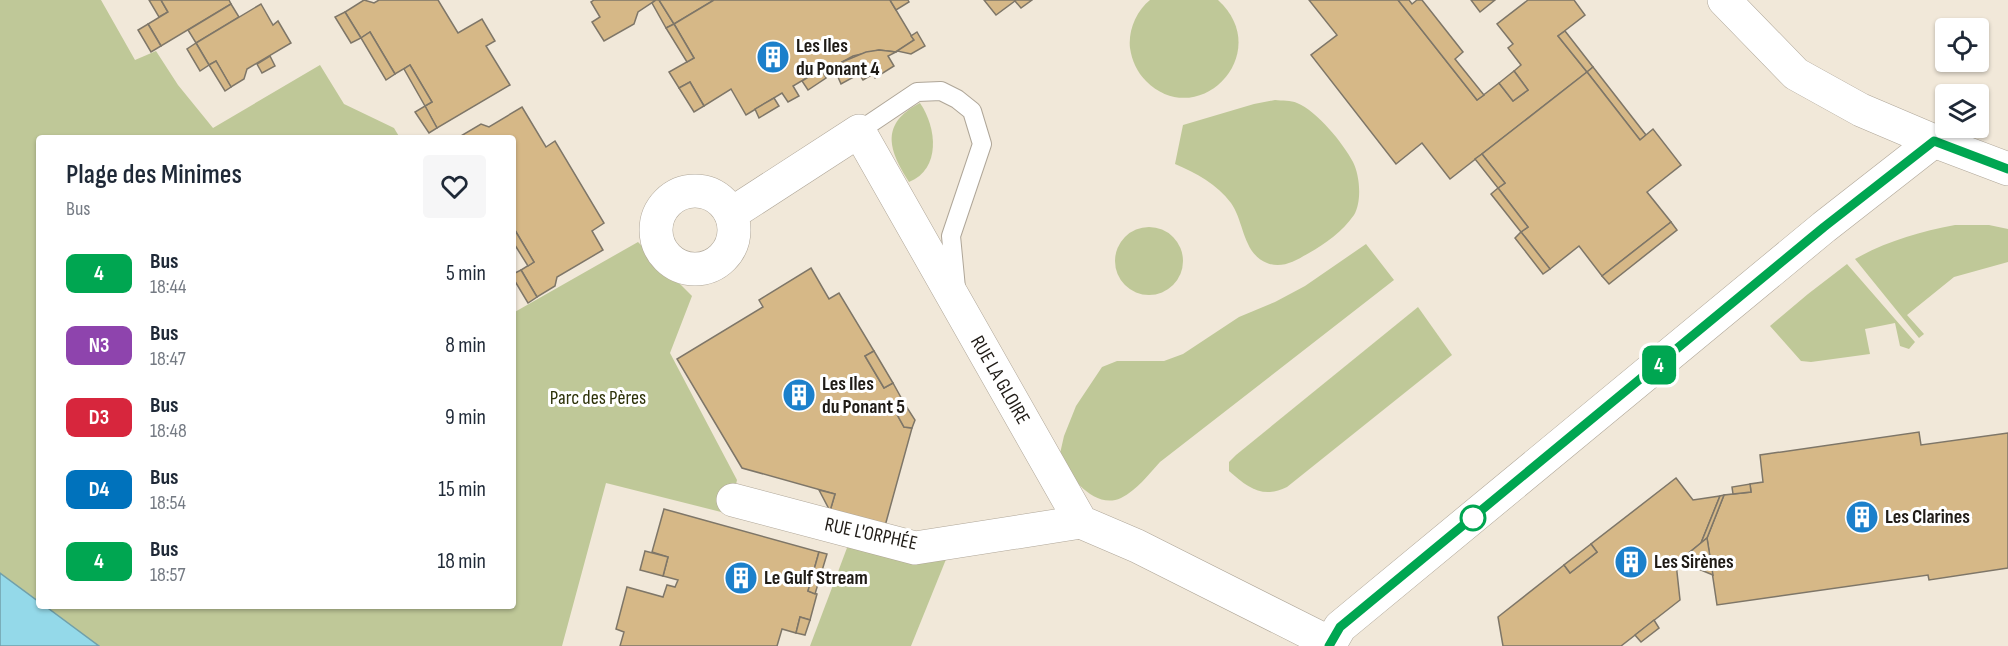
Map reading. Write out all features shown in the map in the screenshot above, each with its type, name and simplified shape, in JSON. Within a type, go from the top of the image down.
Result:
[{"type":"street","points":[[1724,0],[1796,74],[1861,110],[2008,169]]},
{"type":"street","points":[[730,214],[860,131]]},
{"type":"street","name":"RUE LA GLOIRE","points":[[860,131],[1081,522]]},
{"type":"street","points":[[1081,522],[1137,546],[1330,645],[1340,627],[1824,227],[1934,141]]},
{"type":"street","name":"RUE L'ORPHÉE","points":[[733,500],[915,548],[1081,522]]},
{"type":"lane","points":[[860,131],[917,92],[941,91],[957,99],[972,111],[982,144],[951,236],[958,305]]},
{"type":"green space","name":"Parc des Pères","points":[[0,0],[101,0],[135,60],[156,51],[178,85],[213,128],[320,65],[344,104],[394,128],[398,135],[36,135],[36,609],[516,609],[516,311],[638,242],[692,296],[670,353],[737,480],[729,514],[606,483],[562,646],[0,646]]},
{"type":"green space","points":[[1150,0],[1218,0],[1234,21],[1239,42],[1234,63],[1223,80],[1207,92],[1187,98],[1166,95],[1143,78],[1132,57],[1130,35],[1137,16]]},
{"type":"green space","points":[[1275,100],[1292,101],[1305,107],[1329,128],[1353,162],[1359,188],[1357,209],[1350,221],[1339,232],[1304,256],[1278,265],[1259,259],[1253,252],[1248,245],[1235,210],[1219,190],[1198,175],[1175,164],[1183,125]]},
{"type":"green space","points":[[920,103],[930,124],[933,147],[927,168],[909,182],[893,149],[893,129],[907,111]]},
{"type":"green space","points":[[1955,225],[1989,225],[2008,229],[2008,262],[1954,277],[1907,315],[1924,334],[1919,338],[1855,259],[1904,238]]},
{"type":"green space","points":[[1149,227],[1162,230],[1173,237],[1180,248],[1183,261],[1180,274],[1173,285],[1162,292],[1149,295],[1136,292],[1125,285],[1118,274],[1115,261],[1118,248],[1125,237],[1136,230]]},
{"type":"green space","points":[[1366,244],[1394,280],[1160,462],[1132,491],[1111,501],[1102,499],[1084,490],[1070,474],[1059,458],[1064,436],[1076,406],[1102,367],[1117,361],[1164,361],[1183,354],[1239,317],[1305,286]]},
{"type":"green space","points":[[1847,264],[1915,342],[1909,349],[1900,346],[1895,323],[1865,329],[1870,354],[1811,362],[1801,361],[1770,326]]},
{"type":"green space","points":[[1418,307],[1452,355],[1287,487],[1263,492],[1249,487],[1229,471],[1229,462],[1236,455]]},
{"type":"green space","points":[[853,532],[953,542],[911,646],[810,646]]},
{"type":"water","points":[[0,573],[36,600],[36,609],[49,609],[99,646],[0,646]]},
{"type":"building","points":[[149,0],[161,0],[168,12],[159,17]]},
{"type":"building","points":[[161,0],[229,0],[231,4],[161,46],[148,24],[168,12]]},
{"type":"building","points":[[364,0],[374,3],[379,0],[438,0],[458,33],[482,19],[495,41],[486,46],[510,85],[437,128],[425,106],[432,102],[410,65],[395,74],[370,32],[361,38],[345,12]]},
{"type":"building","points":[[594,0],[656,0],[638,12],[634,24],[604,41],[592,22],[600,17],[591,2]]},
{"type":"building","points":[[659,0],[674,24],[666,28],[652,3]]},
{"type":"building","points":[[659,0],[714,0],[674,24]]},
{"type":"building","name":"Les Iles du Ponant 4","points":[[714,0],[890,0],[914,40],[896,52],[879,50],[853,56],[842,62],[847,72],[838,77],[830,64],[793,86],[799,96],[788,102],[782,93],[746,115],[731,89],[704,106],[690,82],[679,88],[669,72],[694,58],[674,24]]},
{"type":"building","points":[[890,0],[908,0],[909,2],[896,10]]},
{"type":"building","points":[[984,0],[1032,0],[1021,8],[1015,1],[996,15]]},
{"type":"building","points":[[1309,0],[1398,0],[1477,100],[1499,83],[1513,101],[1528,90],[1514,71],[1521,65],[1508,48],[1513,44],[1497,24],[1528,0],[1574,0],[1585,15],[1558,36],[1587,72],[1450,179],[1422,143],[1396,164],[1311,55],[1337,35]]},
{"type":"building","points":[[1398,0],[1409,0],[1412,4],[1417,0],[1422,0],[1463,52],[1455,59],[1484,95],[1477,100]]},
{"type":"building","points":[[1471,0],[1495,0],[1480,12]]},
{"type":"building","points":[[231,4],[239,17],[196,43],[188,30]]},
{"type":"building","points":[[261,4],[273,25],[278,21],[291,43],[247,69],[244,79],[231,87],[216,61],[209,65],[196,43]]},
{"type":"building","points":[[345,12],[361,38],[351,43],[335,17]]},
{"type":"building","points":[[148,24],[161,46],[151,52],[138,30]]},
{"type":"building","points":[[674,24],[694,58],[687,62],[666,28]]},
{"type":"building","points":[[1565,31],[1593,67],[1587,72],[1558,36]]},
{"type":"building","points":[[370,32],[395,74],[386,80],[361,38]]},
{"type":"building","points":[[917,32],[925,46],[911,54],[897,51],[914,40],[911,36]]},
{"type":"building","points":[[196,43],[209,65],[200,71],[187,49]]},
{"type":"building","points":[[879,50],[896,52],[888,56],[894,66],[875,78],[873,74],[863,80],[859,74],[841,84],[838,77],[847,72],[842,62],[866,52]]},
{"type":"building","points":[[270,56],[275,66],[262,73],[257,64]]},
{"type":"building","points":[[216,61],[231,87],[225,91],[209,65]]},
{"type":"building","points":[[410,65],[432,102],[425,106],[404,69]]},
{"type":"building","points":[[1593,67],[1646,135],[1640,140],[1587,72]]},
{"type":"building","points":[[821,69],[826,78],[808,90],[802,81]]},
{"type":"building","points":[[1514,71],[1528,90],[1513,101],[1499,83]]},
{"type":"building","points":[[1587,72],[1640,140],[1653,129],[1681,165],[1647,192],[1671,222],[1602,276],[1579,246],[1550,269],[1521,232],[1528,227],[1498,188],[1505,183],[1482,154]]},
{"type":"building","points":[[690,82],[704,106],[694,112],[679,88]]},
{"type":"building","points":[[774,98],[779,106],[759,118],[755,109]]},
{"type":"building","points":[[425,106],[437,128],[429,133],[415,112]]},
{"type":"building","points":[[522,107],[546,147],[555,141],[604,223],[592,231],[603,250],[557,277],[555,286],[537,297],[521,270],[534,262],[516,232],[516,135],[462,135],[481,124],[489,127]]},
{"type":"building","points":[[1482,154],[1505,183],[1498,188],[1475,159]]},
{"type":"building","points":[[1498,188],[1528,227],[1521,232],[1491,194]]},
{"type":"building","points":[[1671,222],[1677,230],[1609,284],[1602,276]]},
{"type":"building","points":[[516,232],[534,262],[528,266],[516,247]]},
{"type":"building","points":[[1521,232],[1550,269],[1543,274],[1515,238]]},
{"type":"building","name":"Les Iles du Ponant 5","points":[[811,268],[829,299],[839,293],[874,351],[865,356],[884,388],[893,383],[904,403],[894,409],[904,427],[912,428],[885,526],[830,511],[835,494],[742,468],[677,359],[763,307],[759,300]]},
{"type":"building","points":[[521,270],[537,297],[528,303],[516,283],[516,272]]},
{"type":"building","points":[[874,351],[893,383],[884,388],[865,356]]},
{"type":"building","points":[[904,403],[915,420],[912,428],[904,427],[894,409]]},
{"type":"building","name":"Les Clarines","points":[[1919,432],[1921,445],[2008,433],[2008,568],[1929,580],[1928,575],[1717,605],[1707,538],[1724,495],[1751,492],[1750,484],[1763,482],[1760,455]]},
{"type":"building","name":"Les Sirènes","points":[[1676,478],[1693,500],[1720,496],[1701,543],[1676,563],[1680,600],[1621,646],[1503,646],[1498,617],[1564,565],[1570,573],[1597,552],[1591,544]]},
{"type":"building","points":[[1750,484],[1751,492],[1733,494],[1732,487]]},
{"type":"building","points":[[819,490],[835,494],[830,511]]},
{"type":"building","points":[[1724,495],[1707,538],[1701,543],[1720,496]]},
{"type":"building","name":"Le Gulf Stream","points":[[664,509],[819,552],[808,591],[817,594],[810,620],[800,617],[796,633],[782,629],[777,646],[620,646],[624,632],[616,629],[627,587],[663,597],[667,585],[675,587],[678,580],[663,576],[668,557],[652,552]]},
{"type":"building","points":[[1707,538],[1713,575],[1679,561]]},
{"type":"building","points":[[1591,544],[1597,552],[1570,573],[1564,565]]},
{"type":"building","points":[[645,551],[668,557],[663,576],[640,570]]},
{"type":"building","points":[[819,552],[827,554],[815,594],[808,591]]},
{"type":"building","points":[[800,617],[810,620],[805,635],[796,633]]},
{"type":"building","points":[[1654,620],[1659,628],[1641,642],[1635,635]]},
{"type":"bus line","name":"4","points":[[1329,646],[1340,627],[1824,227],[1934,141],[2008,169]]},
{"type":"place","name":"Les Iles du Ponant 4","points":[[773,57]]},
{"type":"place","name":"Les Iles du Ponant 5","points":[[799,395]]},
{"type":"place","name":"Les Clarines","points":[[1862,517]]},
{"type":"place","name":"Les Sirènes","points":[[1631,562]]},
{"type":"place","name":"Le Gulf Stream","points":[[741,578]]}]
